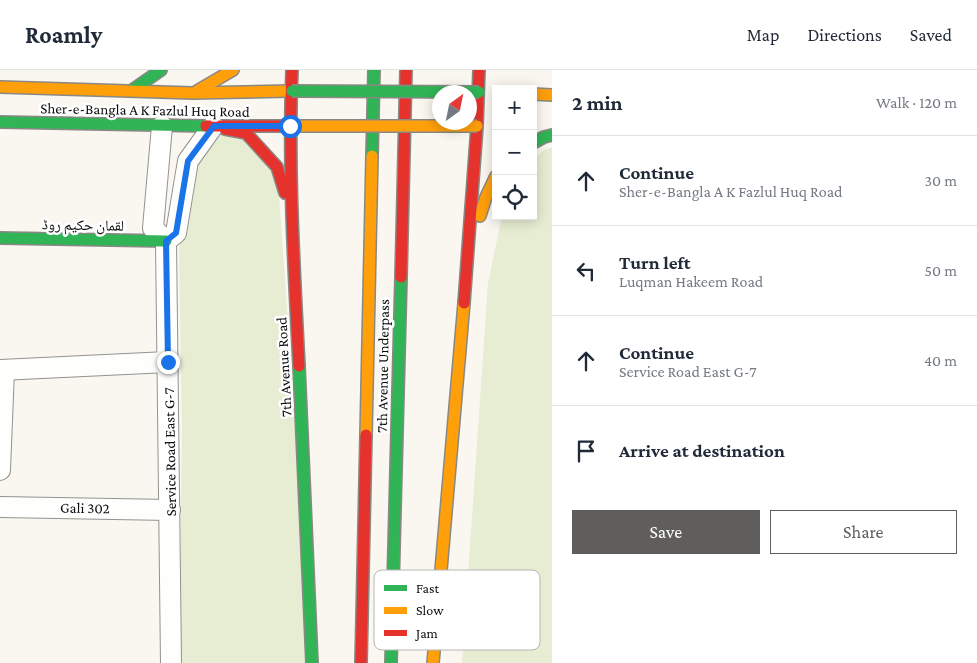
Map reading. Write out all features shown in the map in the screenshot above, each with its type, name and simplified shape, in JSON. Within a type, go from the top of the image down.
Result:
[{"type":"main road","points":[[131,91],[161,70]]},
{"type":"main road","points":[[193,92],[226,76],[233,70]]},
{"type":"main road","name":"7th Avenue Road","points":[[292,70],[290,126],[292,216],[312,663]]},
{"type":"main road","name":"7th Avenue Underpass","points":[[361,663],[374,70]]},
{"type":"main road","name":"7th Avenue Underpass","points":[[393,570],[406,70]]},
{"type":"main road","points":[[440,570],[468,255],[482,126],[483,92],[479,70]]},
{"type":"main road","name":"Sher-e-Bangla A K Fazlul Huq Road","points":[[0,87],[193,92],[483,92]]},
{"type":"main road","points":[[537,94],[552,95]]},
{"type":"main road","name":"Sher-e-Bangla A K Fazlul Huq Road","points":[[0,122],[162,126],[482,126]]},
{"type":"main road","points":[[214,126],[246,133],[277,167],[292,216]]},
{"type":"main road","points":[[537,141],[552,135]]},
{"type":"main road","points":[[468,255],[486,197],[492,184]]},
{"type":"main road","name":"لقمان حکیم روڈ","points":[[0,238],[166,241]]},
{"type":"main road","name":"7th Avenue Underpass","points":[[391,650],[391,663]]},
{"type":"main road","points":[[432,663],[433,650]]},
{"type":"street","points":[[162,126],[153,228],[166,241],[176,233],[188,161],[214,126]]},
{"type":"street","name":"Service Road East G-7","points":[[166,241],[171,663]]},
{"type":"street","points":[[0,470],[2,370],[168,362]]},
{"type":"street","name":"Gali 302","points":[[0,507],[170,510]]},
{"type":"green space","points":[[215,133],[242,139],[277,167],[312,663],[179,663],[182,428],[179,250],[187,193],[198,160]]},
{"type":"green space","points":[[552,148],[552,663],[462,663],[463,650],[540,650],[540,570],[468,570],[488,283],[501,220],[537,220],[537,156],[545,149]]},
{"type":"traffic: fast","points":[[131,91],[161,70]]},
{"type":"traffic: fast","points":[[372,156],[374,70]]},
{"type":"traffic: fast","points":[[292,91],[479,92]]},
{"type":"traffic: fast","points":[[0,122],[206,126]]},
{"type":"traffic: fast","points":[[537,141],[552,135]]},
{"type":"traffic: fast","points":[[0,238],[166,241]]},
{"type":"traffic: fast","points":[[393,570],[401,277]]},
{"type":"traffic: fast","points":[[299,366],[312,663]]},
{"type":"traffic: fast","points":[[391,650],[391,663]]},
{"type":"traffic: slow","points":[[197,91],[233,70]]},
{"type":"traffic: slow","points":[[0,87],[193,93],[292,91]]},
{"type":"traffic: slow","points":[[537,94],[552,95]]},
{"type":"traffic: slow","points":[[290,126],[432,126]]},
{"type":"traffic: slow","points":[[366,435],[372,156]]},
{"type":"traffic: slow","points":[[480,216],[492,184]]},
{"type":"traffic: slow","points":[[441,570],[464,303]]},
{"type":"traffic: slow","points":[[433,663],[434,650]]},
{"type":"traffic: jam","points":[[292,70],[291,181],[299,366]]},
{"type":"traffic: jam","points":[[401,277],[406,70]]},
{"type":"traffic: jam","points":[[464,303],[477,126],[479,70]]},
{"type":"traffic: jam","points":[[206,126],[290,126]]},
{"type":"traffic: jam","points":[[225,129],[246,133],[277,167],[285,193]]},
{"type":"traffic: jam","points":[[361,663],[366,435]]},
{"type":"route","points":[[168,362],[166,241],[176,233],[188,161],[214,126],[290,126]]}]
